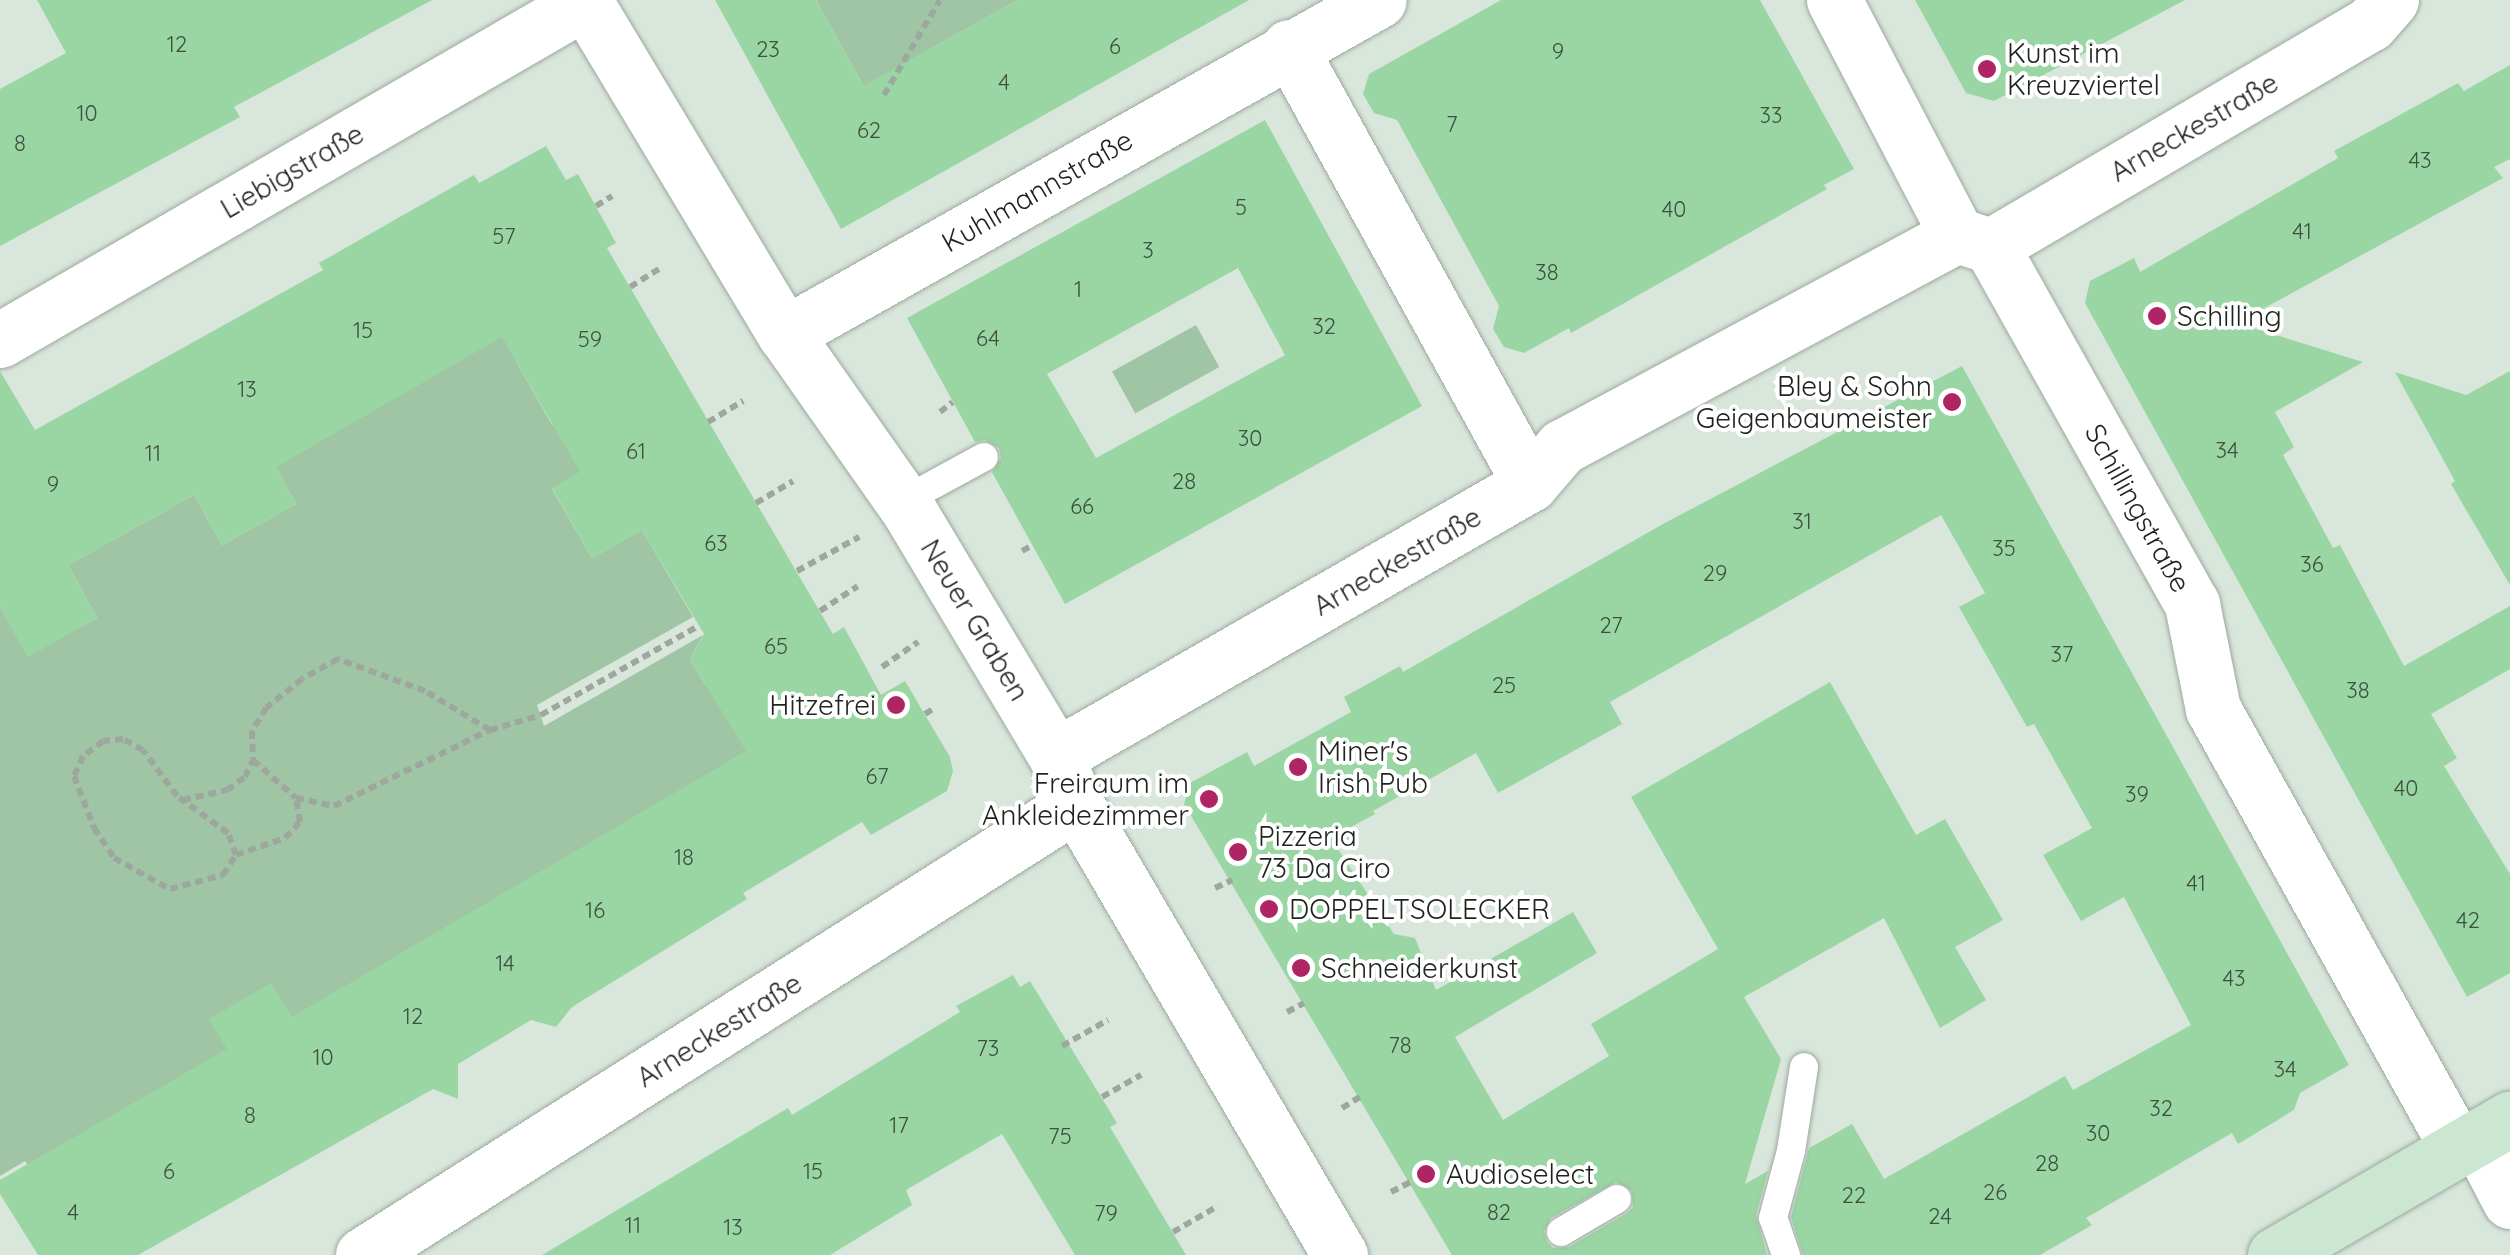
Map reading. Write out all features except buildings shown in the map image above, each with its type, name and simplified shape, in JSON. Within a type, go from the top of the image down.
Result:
[{"type":"main road","points":[[2276,1255],[2482,1135]]},
{"type":"street","name":"Kuhlmannstraße","points":[[785,334],[1379,0]]},
{"type":"street","name":"Schillingstraße","points":[[1834,0],[2192,604],[2214,708],[2482,1135],[2510,1201]]},
{"type":"street","name":"Arneckestraße","points":[[363,1255],[1066,780],[1530,484],[1562,448],[1974,240],[2370,24],[2391,0]]},
{"type":"street","name":"Neuer Graben","points":[[584,1],[785,334],[902,501],[1340,1255]]},
{"type":"street","name":"Liebigstraße","points":[[0,340],[584,1]]},
{"type":"street","points":[[1290,48],[1530,484]]},
{"type":"lane","points":[[902,501],[984,458]]},
{"type":"lane","points":[[1786,1255],[1773,1218],[1792,1151],[1804,1068]]},
{"type":"lane","points":[[1562,1232],[1618,1199]]},
{"type":"path","points":[[884,95],[940,0]]},
{"type":"path","points":[[596,206],[612,196]]},
{"type":"path","points":[[630,287],[659,270]]},
{"type":"path","points":[[708,422],[743,402]]},
{"type":"path","points":[[940,412],[953,402]]},
{"type":"path","points":[[756,504],[792,481]]},
{"type":"path","points":[[1022,551],[1033,546]]},
{"type":"path","points":[[820,611],[858,586]]},
{"type":"path","points":[[252,760],[296,798],[334,806],[490,730],[541,715],[698,626]]},
{"type":"path","points":[[183,800],[228,790],[245,777],[252,760],[252,731],[266,708],[302,679],[338,659],[425,691],[490,730]]},
{"type":"path","points":[[236,856],[228,833],[183,800],[144,750],[123,739],[104,741],[83,756],[74,776],[94,828],[114,858],[170,889],[224,875],[236,856],[286,838],[300,822],[296,798]]},
{"type":"path","points":[[1215,888],[1232,880]]},
{"type":"path","points":[[1287,1012],[1304,1002]]},
{"type":"path","points":[[1062,1046],[1108,1020]]},
{"type":"path","points":[[1102,1097],[1141,1075]]},
{"type":"path","points":[[1342,1108],[1361,1096]]},
{"type":"path","points":[[1391,1192],[1410,1182]]},
{"type":"path","points":[[1173,1232],[1218,1206]]},
{"type":"green space","points":[[816,0],[1018,0],[912,59],[872,102]]},
{"type":"green space","points":[[496,266],[518,365],[551,423],[589,467],[552,489],[592,558],[642,530],[693,617],[537,705],[544,726],[703,635],[690,659],[705,684],[812,772],[292,1017],[271,984],[232,1057],[42,1187],[25,1161],[0,1176],[0,607],[28,656],[97,618],[68,565],[194,495],[222,545],[296,504],[269,454]]},
{"type":"green space","points":[[1196,325],[1219,367],[1135,414],[1112,372]]},
{"type":"place","name":"Kunst im Kreuzviertel","points":[[1987,69]]},
{"type":"place","name":"Schilling","points":[[2157,316]]},
{"type":"place","name":"Bley & Sohn Geigenbaumeister","points":[[1952,402]]},
{"type":"place","name":"Hitzefrei","points":[[896,705]]},
{"type":"place","name":"Miner's Irish Pub","points":[[1298,767]]},
{"type":"place","name":"Freiraum im Ankleidezimmer","points":[[1209,799]]},
{"type":"place","name":"Pizzeria 73 Da Ciro","points":[[1238,852]]},
{"type":"place","name":"DOPPELTSOLECKER","points":[[1269,909]]},
{"type":"place","name":"Schneiderkunst","points":[[1301,968]]},
{"type":"place","name":"Audioselect","points":[[1426,1174]]}]
